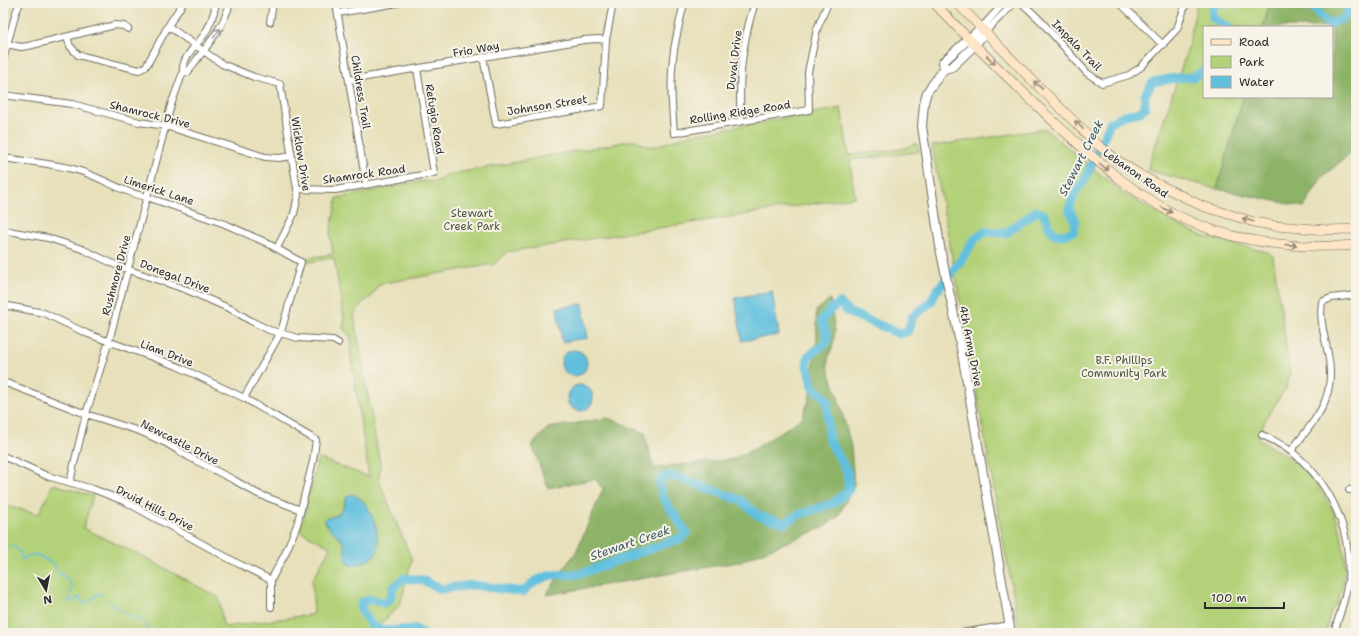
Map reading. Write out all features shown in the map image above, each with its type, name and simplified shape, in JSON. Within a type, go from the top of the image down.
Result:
[{"type":"main road","name":"Lebanon Road","points":[[934,3],[1054,122],[1104,168],[1134,190],[1157,204],[1195,224],[1242,238],[1269,244],[1303,246],[1356,246]]},
{"type":"main road","name":"Lebanon Road","points":[[957,3],[1028,77],[1103,148],[1117,160],[1142,176],[1202,206],[1254,222],[1276,226],[1327,230],[1356,229]]},
{"type":"main road","points":[[1345,246],[1346,229]]},
{"type":"street","points":[[3,60],[17,7],[21,3]]},
{"type":"street","points":[[67,37],[70,46],[78,55],[139,70],[145,67],[148,63],[168,26],[183,3]]},
{"type":"street","name":"Rushmore Drive","points":[[70,483],[86,414],[128,269],[174,96],[183,72],[182,67],[211,21],[216,3]]},
{"type":"street","name":"Rushmore Drive","points":[[183,72],[188,72],[218,32],[225,19],[230,3]]},
{"type":"street","points":[[270,22],[273,3]]},
{"type":"street","name":"Childress Trail","points":[[336,3],[366,184]]},
{"type":"street","points":[[338,13],[398,3]]},
{"type":"street","points":[[606,40],[613,3]]},
{"type":"street","name":"Rolling Ridge Road","points":[[684,3],[677,33],[672,74],[671,96],[674,133],[809,110],[808,72],[817,29],[828,3]]},
{"type":"street","name":"Duval Drive","points":[[741,121],[739,98],[741,62],[750,18],[755,3]]},
{"type":"street","name":"4th Army Drive","points":[[1004,3],[972,42],[943,62],[944,70],[927,92],[924,102],[922,126],[924,149],[935,217],[961,348],[1010,629]]},
{"type":"street","name":"4th Army Drive","points":[[983,30],[1014,3]]},
{"type":"street","name":"Impala Trail","points":[[1022,3],[1040,20],[1087,73],[1100,82],[1113,81],[1133,73],[1163,45]]},
{"type":"street","points":[[1120,3],[1163,45],[1179,27],[1186,3]]},
{"type":"street","points":[[7,44],[25,47],[114,25],[124,26],[128,29]]},
{"type":"street","points":[[168,26],[203,52]]},
{"type":"street","name":"Frio Way","points":[[349,80],[584,40],[606,40]]},
{"type":"street","name":"Johnson Street","points":[[483,57],[496,124],[602,106],[606,40]]},
{"type":"street","name":"Wicklow Drive","points":[[203,52],[222,64],[254,77],[280,84],[297,189],[297,202],[294,214],[277,248]]},
{"type":"street","name":"Refugio Road","points":[[417,69],[434,173]]},
{"type":"street","name":"Shamrock Drive","points":[[3,95],[72,104],[139,122],[166,126],[260,156],[272,158],[291,156]]},
{"type":"street","name":"Limerick Lane","points":[[3,158],[40,162],[71,168],[133,194],[147,197],[236,228],[277,248],[301,262],[281,332]]},
{"type":"street","name":"Shamrock Road","points":[[297,189],[343,189],[434,173]]},
{"type":"street","name":"Donegal Drive","points":[[3,230],[33,235],[82,249],[118,266],[187,290],[233,310],[269,330],[281,332],[291,336],[333,340],[338,343]]},
{"type":"street","points":[[1291,451],[1320,413],[1325,404],[1329,388],[1331,375],[1320,314],[1322,302],[1331,298],[1356,295]]},
{"type":"street","name":"Liam Drive","points":[[3,305],[44,313],[68,326],[177,366],[244,398],[316,440],[313,461],[301,510]]},
{"type":"street","points":[[244,398],[281,332]]},
{"type":"street","name":"Newcastle Drive","points":[[3,382],[86,414],[142,432],[166,443],[258,494],[301,510]]},
{"type":"street","points":[[1262,435],[1277,441],[1311,469],[1332,499],[1344,531],[1348,556],[1346,589],[1334,633]]},
{"type":"street","name":"Druid Hills Drive","points":[[3,456],[47,476],[93,489],[126,502],[271,580]]},
{"type":"street","points":[[1349,490],[1356,489]]},
{"type":"street","points":[[271,607],[271,580],[292,540],[301,510]]},
{"type":"street","points":[[1348,563],[1356,562]]},
{"type":"street","points":[[961,633],[1010,629]]},
{"type":"green space","points":[[1197,3],[1270,3],[1263,26],[1203,26],[1203,98],[1243,98],[1217,189],[1147,170],[1187,51]]},
{"type":"green space","points":[[1270,3],[1356,3],[1356,149],[1322,177],[1304,207],[1217,189],[1243,98],[1333,98],[1333,26],[1263,26]]},
{"type":"green space","name":"Stewart Creek Park","points":[[841,108],[849,155],[902,149],[917,143],[919,152],[850,160],[855,197],[507,252],[494,264],[379,284],[371,297],[362,303],[354,315],[380,464],[379,481],[412,560],[400,605],[373,632],[3,633],[3,505],[39,514],[53,484],[93,496],[83,528],[144,557],[219,598],[223,624],[225,627],[314,614],[312,581],[330,547],[300,531],[318,458],[369,477],[350,351],[352,342],[350,336],[343,329],[344,320],[334,258],[308,262],[307,258],[333,254],[330,235],[337,198],[421,181],[435,181],[446,175],[635,140],[648,146],[656,146],[689,135]]},
{"type":"green space","name":"B.F. Phillips Community Park","points":[[1045,129],[1123,193],[1171,221],[1202,236],[1267,252],[1273,256],[1290,373],[1286,388],[1266,418],[1258,439],[1296,462],[1318,486],[1333,510],[1341,534],[1345,560],[1344,579],[1338,602],[1331,611],[1325,633],[1020,633],[932,146]]},
{"type":"green space","points":[[830,299],[835,331],[833,345],[828,359],[828,367],[838,397],[851,446],[854,485],[838,517],[822,528],[738,562],[546,595],[576,552],[603,489],[595,479],[548,488],[532,445],[548,428],[608,418],[645,433],[647,446],[654,468],[733,459],[756,448],[802,418],[809,400],[817,338],[816,311]]},
{"type":"water","points":[[772,291],[779,335],[742,341],[735,298],[751,295],[754,297],[756,294]]},
{"type":"water","points":[[583,304],[588,338],[562,342],[557,308]]},
{"type":"water","points":[[574,350],[583,354],[587,363],[583,372],[574,376],[565,372],[561,363],[565,354]]},
{"type":"water","points":[[580,385],[589,389],[593,398],[589,407],[580,411],[571,407],[567,398],[571,389]]},
{"type":"water","points":[[352,494],[363,501],[371,513],[376,527],[378,548],[369,560],[352,566],[347,563],[342,541],[324,519],[337,515],[343,508],[347,496]]},
{"type":"waterway","name":"Stewart Creek","points":[[1213,3],[1213,18],[1226,26]]},
{"type":"waterway","name":"Stewart Creek","points":[[1218,3],[1242,3]]},
{"type":"waterway","name":"Stewart Creek","points":[[1304,3],[1310,4],[1328,24],[1343,19],[1354,3]]},
{"type":"waterway","name":"Stewart Creek","points":[[423,633],[415,629],[385,631],[371,625],[361,609],[362,602],[372,599],[385,603],[390,599],[393,588],[404,578],[422,580],[441,589],[473,585],[523,592],[535,581],[551,575],[579,574],[681,538],[687,533],[663,498],[659,481],[668,475],[740,500],[759,516],[785,523],[798,515],[834,503],[849,490],[847,471],[829,440],[827,399],[813,388],[807,366],[808,356],[827,342],[827,336],[822,320],[831,309],[840,303],[848,312],[900,334],[908,331],[912,317],[931,302],[935,293],[959,263],[974,240],[984,232],[1006,233],[1036,211],[1045,215],[1048,226],[1055,234],[1064,235],[1074,231],[1075,221],[1069,209],[1076,190],[1084,181],[1110,123],[1124,115],[1140,112],[1145,107],[1145,95],[1153,82],[1193,77],[1203,72]]},
{"type":"waterway","points":[[3,550],[14,546],[20,552],[21,559],[35,554],[54,564],[58,573],[67,578],[71,583],[72,588],[69,602],[72,602],[80,597],[82,603],[86,603],[93,599],[98,593],[102,596]]},
{"type":"waterway","points":[[108,601],[127,615],[142,620],[149,631],[154,633]]},
{"type":"waterway","name":"Stewart Creek","points":[[413,633],[415,629]]}]
